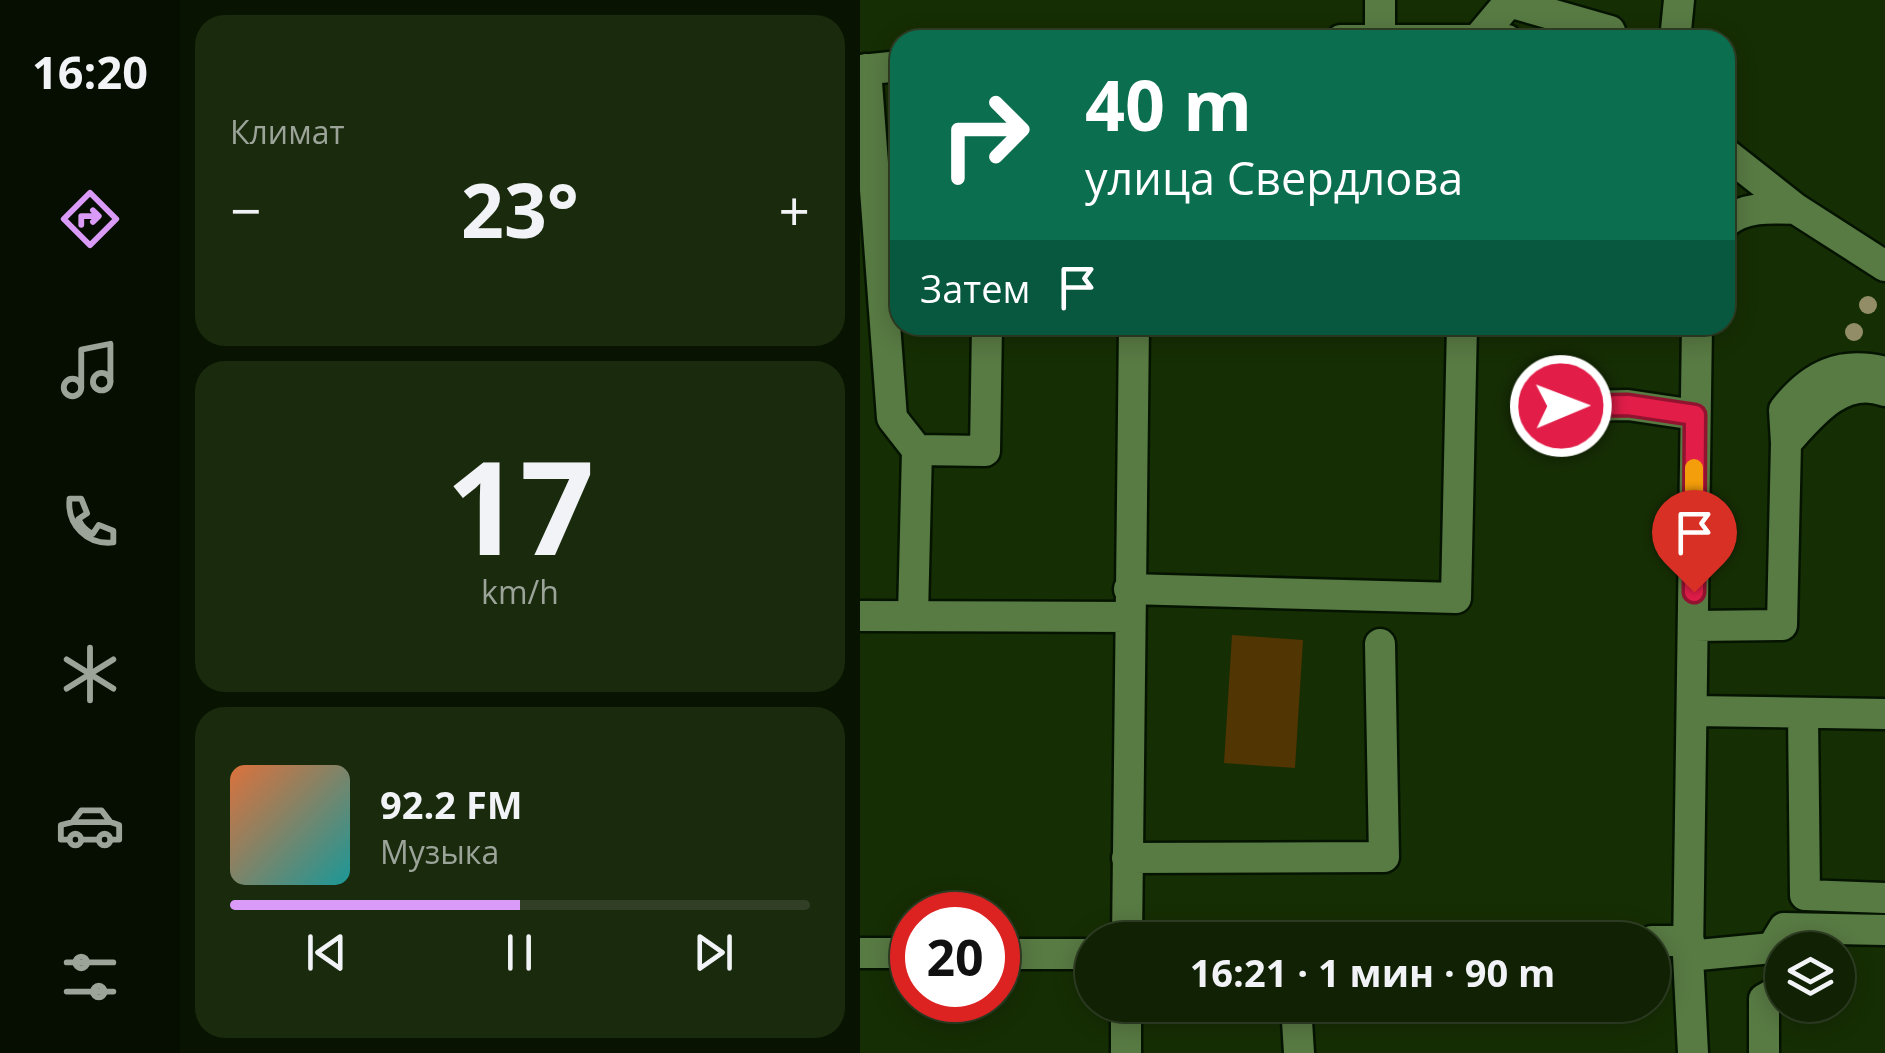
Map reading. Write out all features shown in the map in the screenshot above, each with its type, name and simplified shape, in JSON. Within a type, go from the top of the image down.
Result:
[{"type":"street","points":[[1380,0],[1387,30]]},
{"type":"street","points":[[1676,30],[1679,0]]},
{"type":"street","points":[[1486,30],[1509,2],[1607,30]]},
{"type":"street","points":[[890,67],[863,70],[872,336],[892,418],[918,450],[913,616]]},
{"type":"street","points":[[1735,161],[1796,209],[1885,266]]},
{"type":"street","points":[[1735,161],[1756,188],[1735,212]]},
{"type":"street","points":[[1735,216],[1768,207],[1796,209]]},
{"type":"street","points":[[918,450],[984,451],[987,335]]},
{"type":"street","points":[[1126,922],[1134,335]]},
{"type":"street","points":[[860,616],[1129,602],[1456,598],[1462,335]]},
{"type":"street","points":[[1693,1053],[1688,948],[1697,335]]},
{"type":"street","points":[[1694,626],[1782,625],[1784,410],[1802,387],[1832,370],[1865,367],[1885,372]]},
{"type":"street","points":[[1786,443],[1816,410],[1841,392],[1876,387],[1885,391]]},
{"type":"street","points":[[1528,407],[1628,405],[1695,415]]},
{"type":"street","points":[[1127,858],[1384,857],[1380,644]]},
{"type":"street","points":[[1693,711],[1885,714]]},
{"type":"street","points":[[1803,714],[1805,895],[1885,898]]},
{"type":"street","points":[[1670,944],[1772,948],[1784,928],[1885,930]]},
{"type":"street","points":[[860,953],[890,953]]},
{"type":"street","points":[[1020,954],[1075,954]]},
{"type":"street","points":[[1764,1053],[1765,998]]},
{"type":"street","points":[[1126,1022],[1126,1053]]},
{"type":"street","points":[[1297,1022],[1299,1053]]},
{"type":"shaded area","points":[[1232,635],[1303,640],[1295,768],[1224,763]]},
{"type":"slow traffic","points":[[1694,468],[1694,530]]},
{"type":"route","points":[[1561,406],[1628,405],[1695,415],[1694,592]]}]
